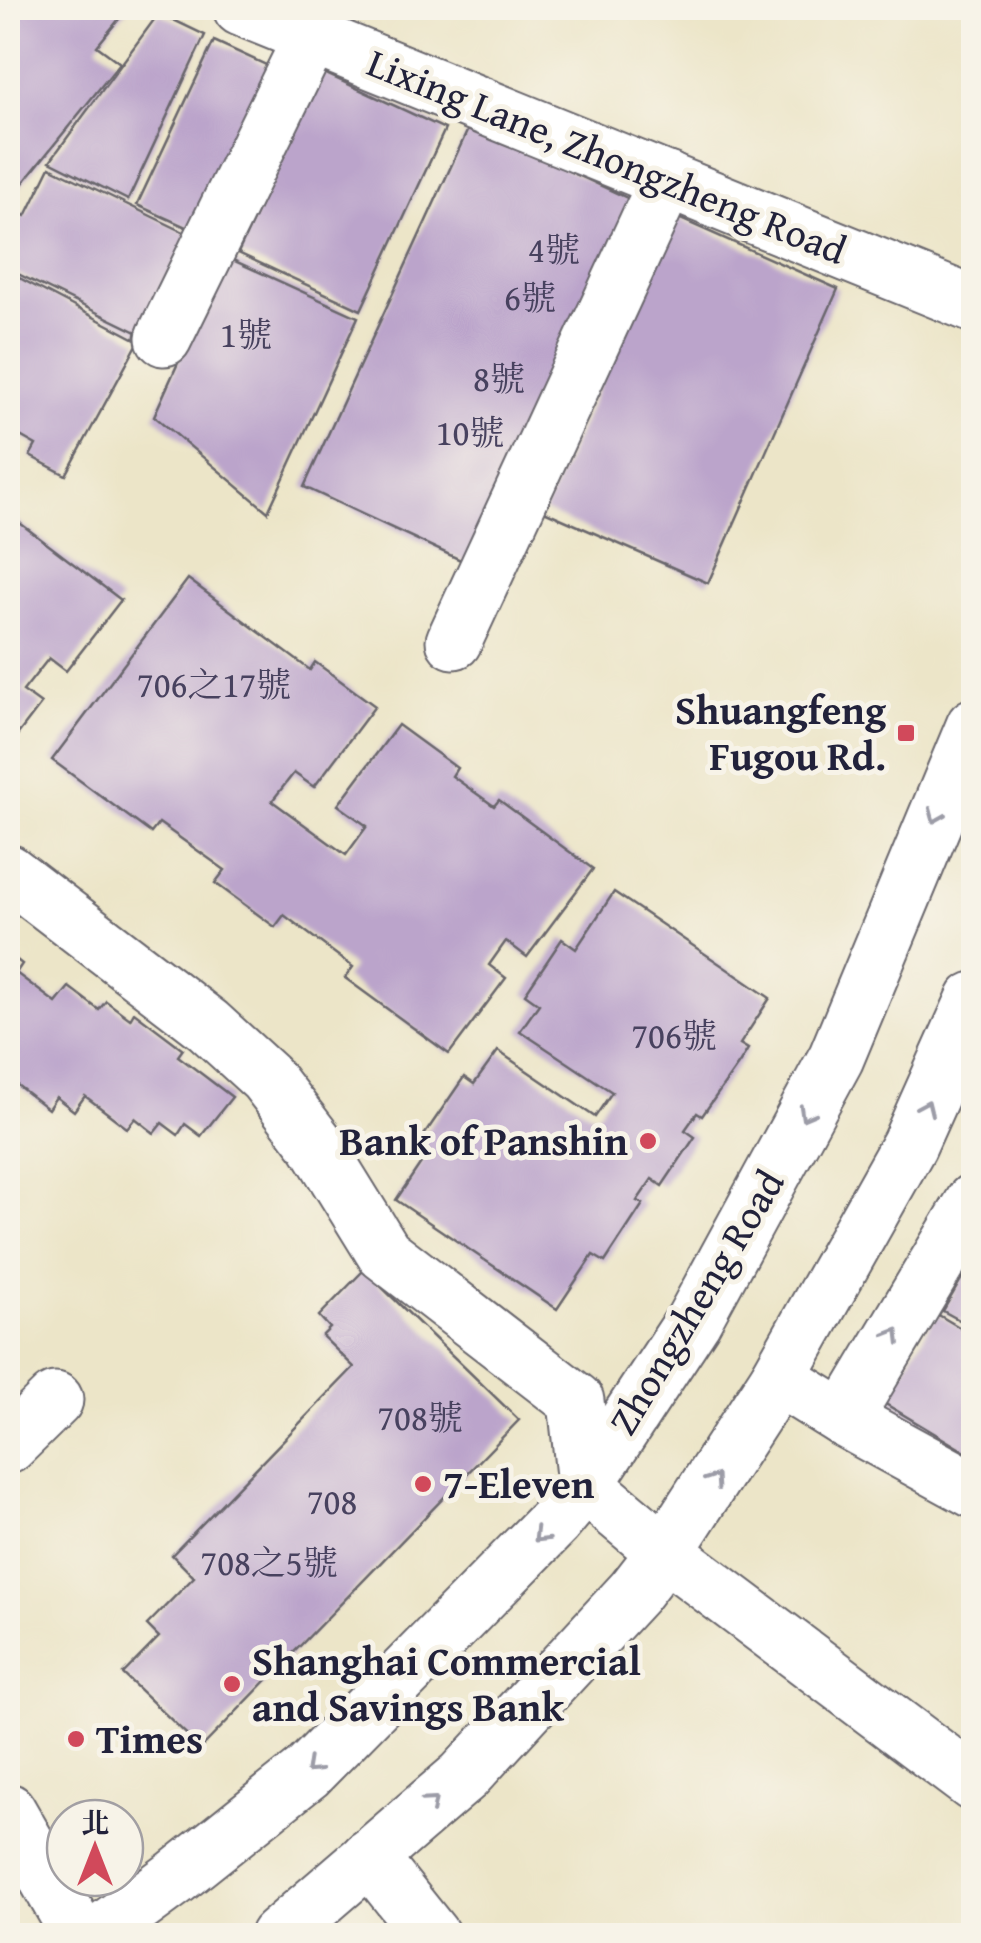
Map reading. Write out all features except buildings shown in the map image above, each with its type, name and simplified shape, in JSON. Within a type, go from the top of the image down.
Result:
[{"type":"main road","name":"Lixing Lane, Zhongzheng Road","points":[[241,8],[974,305]]},
{"type":"main road","points":[[164,338],[312,36]]},
{"type":"main road","points":[[454,641],[667,180]]},
{"type":"main road","name":"Zhongzheng Road","points":[[96,1936],[306,1773],[554,1522],[585,1485],[693,1321],[836,1058],[974,726]]},
{"type":"main road","points":[[8,872],[208,1024],[266,1078],[316,1143],[384,1253],[576,1400],[585,1485],[665,1552],[974,1784]]},
{"type":"main road","points":[[278,1936],[464,1776],[634,1592],[665,1552],[778,1378],[909,1145],[974,1000]]},
{"type":"main road","points":[[844,1419],[974,1201]]},
{"type":"main road","points":[[778,1378],[974,1490]]},
{"type":"main road","points":[[8,1446],[56,1400]]},
{"type":"main road","points":[[8,1811],[80,1936]]},
{"type":"main road","points":[[369,1857],[432,1936]]},
{"type":"place","name":"Shuangfeng Fugou Rd.","points":[[906,733]]},
{"type":"place","name":"Bank of Panshin","points":[[648,1141]]},
{"type":"place","name":"7-Eleven","points":[[423,1484]]},
{"type":"place","name":"Shanghai Commercial and Savings Bank","points":[[232,1684]]},
{"type":"place","name":"Times","points":[[76,1739]]}]
